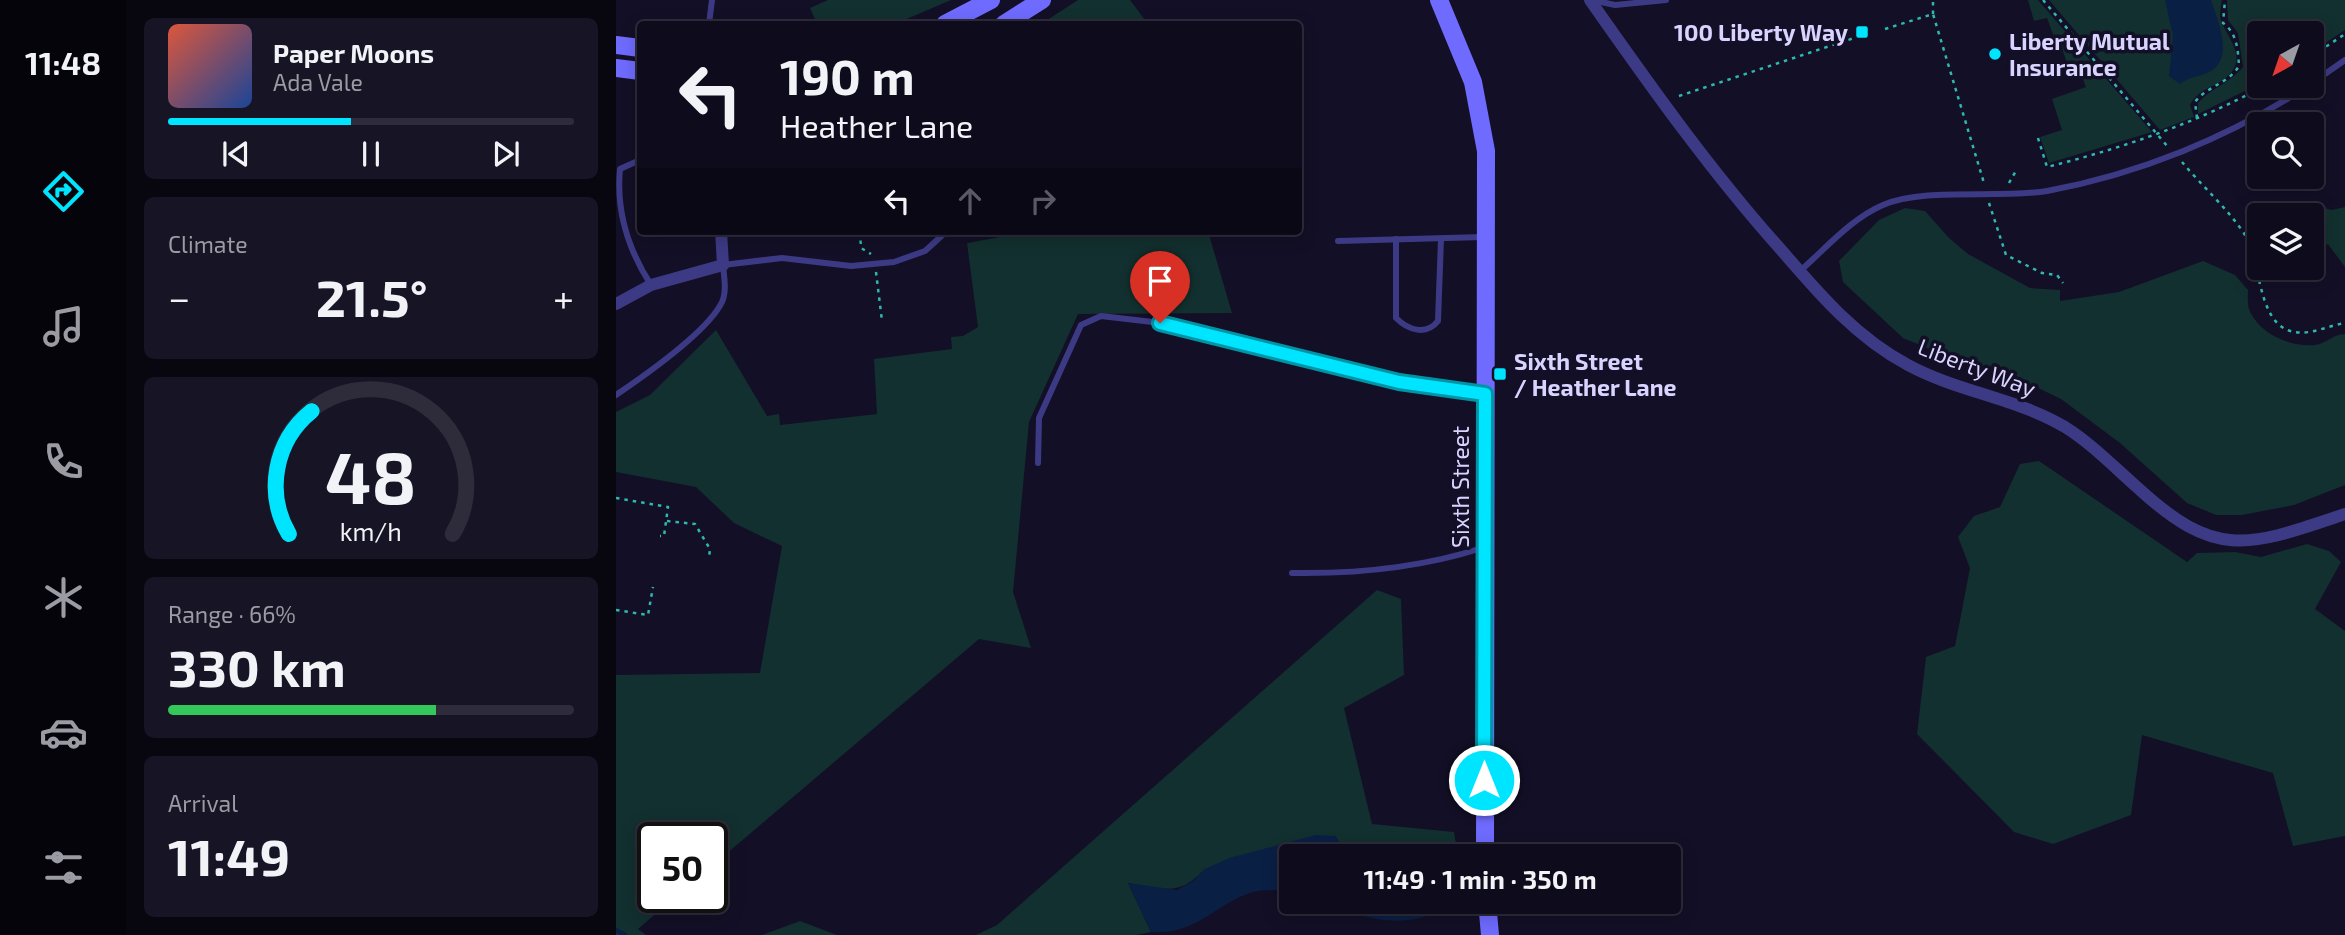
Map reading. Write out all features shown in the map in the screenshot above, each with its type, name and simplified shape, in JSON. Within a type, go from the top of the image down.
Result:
[{"type":"main road","points":[[951,21],[991,0]]},
{"type":"main road","points":[[1009,21],[1042,0]]},
{"type":"main road","name":"Sixth Street","points":[[1439,0],[1462,51],[1480,113],[1486,150],[1485,844]]},
{"type":"main road","points":[[616,45],[637,48]]},
{"type":"main road","points":[[616,68],[637,71]]},
{"type":"main road","points":[[1488,914],[1490,935]]},
{"type":"street","name":"Liberty Way","points":[[1590,0],[1702,156],[1800,272],[1861,334],[1885,351],[1909,366],[2054,421],[2084,439],[2171,519],[2186,528],[2216,539],[2254,540],[2345,514]]},
{"type":"street","points":[[616,304],[651,285],[723,265],[721,235]]},
{"type":"street","points":[[1160,323],[1399,382],[1485,394]]},
{"type":"lane","points":[[709,21],[712,0]]},
{"type":"lane","points":[[1590,0],[1615,5],[1666,0]]},
{"type":"lane","points":[[2324,74],[2345,60]]},
{"type":"lane","points":[[1800,272],[1842,233],[1882,205],[1927,196],[1987,196],[2046,191],[2094,180],[2175,154],[2260,115],[2287,98]]},
{"type":"lane","points":[[637,161],[620,169],[616,210],[624,243],[651,285]]},
{"type":"lane","points":[[616,394],[673,351],[716,311],[725,293],[723,265],[782,258],[851,266],[894,262],[925,251],[943,235]]},
{"type":"lane","points":[[1338,241],[1486,237]]},
{"type":"lane","points":[[1396,240],[1396,318],[1409,329],[1423,330],[1433,327],[1438,321],[1441,239]]},
{"type":"lane","points":[[1038,463],[1039,418],[1081,325],[1101,316],[1160,323]]},
{"type":"lane","points":[[1292,573],[1400,565],[1484,548]]},
{"type":"path","points":[[1933,0],[1933,14],[2006,255],[2042,274],[2057,275],[2063,283]]},
{"type":"path","points":[[2043,0],[2244,234],[2258,269],[2264,301],[2273,320],[2295,331],[2306,333],[2345,323]]},
{"type":"path","points":[[2197,118],[2194,102],[2201,94],[2225,82],[2239,66],[2237,43],[2232,32],[2223,23],[2225,0]]},
{"type":"path","points":[[1885,29],[1933,14]]},
{"type":"path","points":[[1679,96],[1866,34]]},
{"type":"path","points":[[2324,48],[2345,34]]},
{"type":"path","points":[[2038,138],[2047,167],[2118,149],[2197,118],[2247,94]]},
{"type":"path","points":[[1984,186],[2010,183],[2017,169]]},
{"type":"path","points":[[616,498],[668,508],[664,536],[660,536]]},
{"type":"path","points":[[666,521],[695,524],[710,549],[709,558]]},
{"type":"path","points":[[616,610],[648,615],[653,587]]},
{"type":"green space","points":[[828,0],[951,0],[902,21],[816,21],[810,8]]},
{"type":"green space","points":[[1078,0],[1130,0],[1146,21],[1046,21]]},
{"type":"green space","points":[[2028,0],[2038,0],[2152,132],[2049,163],[2040,137],[2062,130],[2052,99],[2086,87],[2077,63],[2068,66],[2058,37],[2054,37],[2047,18],[2034,21]]},
{"type":"green space","points":[[2049,0],[2222,0],[2220,16],[2237,60],[2228,76],[2194,99],[2190,105],[2194,117],[2160,130]]},
{"type":"green space","points":[[2227,0],[2345,0],[2345,30],[2324,44],[2324,21],[2247,21],[2247,90],[2198,114],[2198,103],[2243,67],[2238,33],[2228,20]]},
{"type":"green space","points":[[2345,207],[2345,267],[2328,244],[2324,246],[2324,208],[2332,210]]},
{"type":"green space","points":[[1905,208],[1925,211],[1949,238],[1968,254],[2030,288],[2060,290],[2060,301],[2119,292],[2203,261],[2235,275],[2248,290],[2248,307],[2255,320],[2278,338],[2296,344],[2315,345],[2345,334],[2345,485],[2294,505],[2242,515],[2216,515],[2187,503],[2120,443],[2061,399],[2032,385],[1966,364],[1903,338],[1843,282],[1839,261],[1879,220]]},
{"type":"green space","points":[[1011,235],[1209,235],[1232,313],[1078,314],[1029,422],[1013,592],[1031,648],[979,639],[728,852],[728,822],[637,822],[637,913],[657,913],[638,929],[646,935],[616,935],[616,675],[760,673],[782,546],[734,523],[696,487],[616,472],[616,412],[650,395],[716,330],[767,416],[779,414],[780,425],[877,414],[874,359],[952,349],[951,337],[963,336],[978,327],[967,243]]},
{"type":"green space","points":[[2039,461],[2187,562],[2197,553],[2235,552],[2261,557],[2307,544],[2329,551],[2341,562],[2315,609],[2345,631],[2345,836],[2293,846],[2273,773],[2142,735],[2131,815],[2053,844],[2014,832],[1917,734],[1926,657],[1955,646],[1970,568],[1958,537],[1974,516],[2000,507],[2020,464]]},
{"type":"green space","points":[[1377,590],[1401,599],[1404,675],[1344,708],[1372,824],[1454,832],[1456,844],[1341,844],[1335,836],[1303,844],[1279,844],[1279,850],[1205,869],[1186,884],[1170,889],[1128,883],[1151,932],[1136,935],[976,935],[997,925]]},
{"type":"green space","points":[[800,921],[837,935],[762,935]]},
{"type":"water","points":[[2165,0],[2211,0],[2222,38],[2222,57],[2218,65],[2207,73],[2180,84],[2169,76],[2173,36]]},
{"type":"water","points":[[1316,835],[1335,836],[1341,844],[1282,844]]},
{"type":"water","points":[[1279,845],[1279,890],[1253,892],[1239,897],[1194,924],[1167,932],[1151,932],[1128,883],[1177,890],[1193,881],[1205,869],[1229,858]]},
{"type":"water","points":[[1356,914],[1430,914],[1406,920]]},
{"type":"waterway","points":[[616,930],[625,935]]},
{"type":"place","name":"100 Liberty Way","points":[[1862,32]]},
{"type":"place","name":"Liberty Mutual Insurance","points":[[1995,54]]},
{"type":"place","name":"Sixth Street / Heather Lane","points":[[1500,374]]},
{"type":"route","points":[[1160,323],[1399,382],[1485,394],[1484,780]]}]
